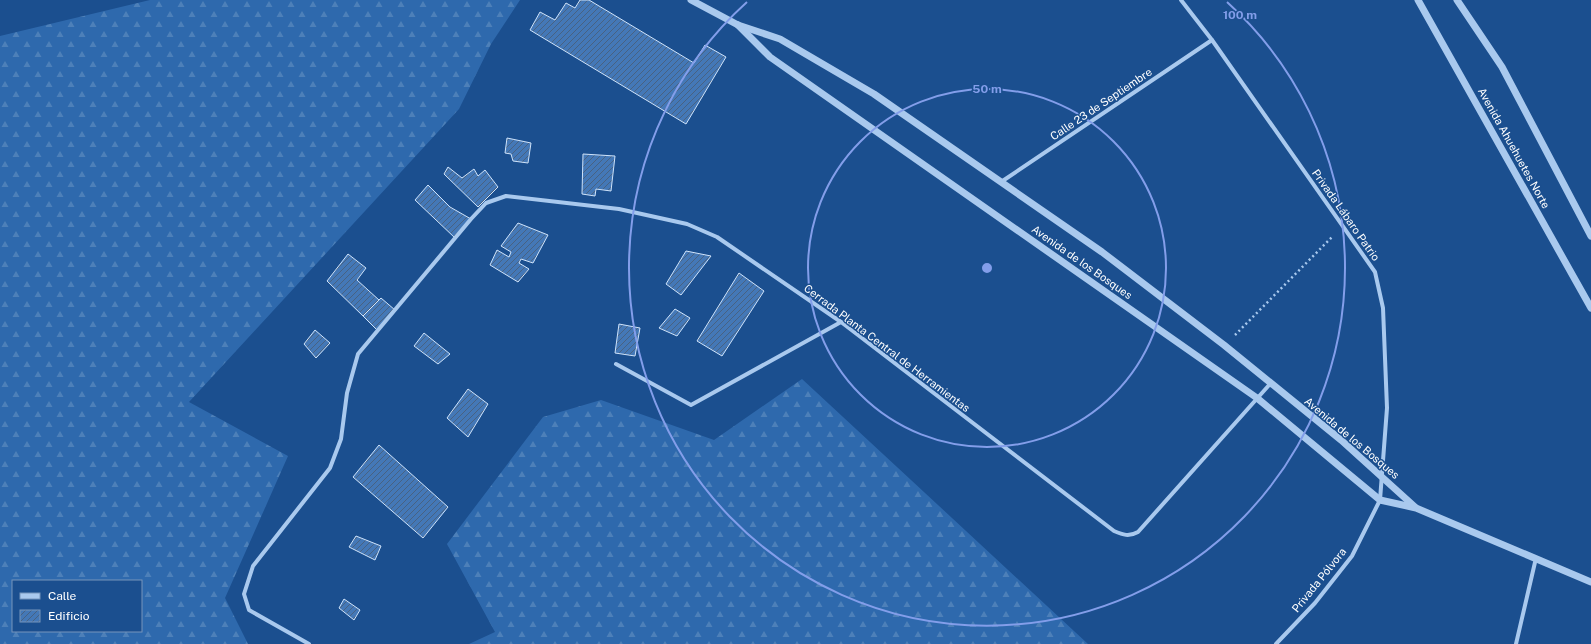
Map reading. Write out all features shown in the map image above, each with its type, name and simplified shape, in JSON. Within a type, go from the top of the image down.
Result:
[{"type":"street","name":"Avenida de los Bosques","points":[[691,0],[738,25],[780,39],[874,94],[1102,252],[1224,345],[1270,384],[1341,440],[1416,508]]},
{"type":"street","name":"Privada Lábaro Patrio","points":[[1181,0],[1212,40],[1375,272],[1383,308],[1387,408],[1383,478],[1380,500]]},
{"type":"street","name":"Avenida Ahuehuetes Norte","points":[[1418,0],[1591,308]]},
{"type":"street","points":[[1457,0],[1502,67],[1591,236]]},
{"type":"street","name":"Avenida de los Bosques","points":[[738,25],[770,57],[1257,398],[1380,500],[1416,508],[1591,582]]},
{"type":"street","name":"Calle 23 de Septiembre","points":[[1001,183],[1212,40]]},
{"type":"street","name":"Cerrada Planta Central de Herramientas","points":[[309,644],[249,610],[244,594],[253,566],[330,468],[341,439],[347,393],[358,354],[471,219],[486,203],[506,196],[619,210],[687,224],[717,237],[841,322],[1114,531],[1124,535],[1132,535],[1138,532],[1270,384]]},
{"type":"street","points":[[616,364],[691,405],[841,322]]},
{"type":"street","name":"Privada Pólvora","points":[[1276,644],[1315,603],[1352,556],[1380,500]]},
{"type":"street","points":[[1516,644],[1536,558]]},
{"type":"path","points":[[1224,345],[1343,226]]},
{"type":"green space","points":[[150,0],[520,0],[491,44],[459,109],[189,402],[288,456],[225,598],[248,644],[0,644],[0,36]]},
{"type":"green space","points":[[802,379],[1088,644],[469,644],[495,632],[447,544],[543,417],[601,400],[714,440]]},
{"type":"building","points":[[580,0],[589,0],[694,63],[705,45],[726,57],[686,124],[530,30],[540,12],[555,20],[566,3],[575,8]]},
{"type":"building","points":[[507,138],[531,143],[528,163],[513,161],[511,154],[505,153]]},
{"type":"building","points":[[583,154],[615,156],[611,191],[596,189],[595,196],[582,194]]},
{"type":"building","points":[[448,167],[462,178],[474,169],[478,176],[485,170],[498,187],[478,207],[444,174]]},
{"type":"building","points":[[428,185],[450,207],[471,219],[455,238],[415,200]]},
{"type":"building","points":[[518,223],[548,235],[533,263],[521,259],[519,263],[529,269],[518,282],[490,265],[497,250],[509,257],[511,252],[501,246]]},
{"type":"building","points":[[686,251],[711,256],[681,295],[666,284]]},
{"type":"building","points":[[348,254],[366,268],[357,280],[379,300],[363,316],[327,281]]},
{"type":"building","points":[[739,273],[764,291],[722,356],[697,341]]},
{"type":"building","points":[[381,298],[395,310],[378,331],[363,316]]},
{"type":"building","points":[[675,309],[690,318],[677,336],[659,328]]},
{"type":"building","points":[[619,324],[640,328],[635,356],[615,353]]},
{"type":"building","points":[[315,330],[330,343],[316,358],[304,344]]},
{"type":"building","points":[[424,333],[450,354],[438,364],[414,346]]},
{"type":"building","points":[[468,389],[488,404],[468,437],[447,418]]},
{"type":"building","points":[[379,445],[448,507],[423,538],[353,477]]},
{"type":"building","points":[[356,536],[381,546],[375,560],[349,547]]},
{"type":"building","points":[[344,599],[360,610],[354,620],[339,608]]}]
